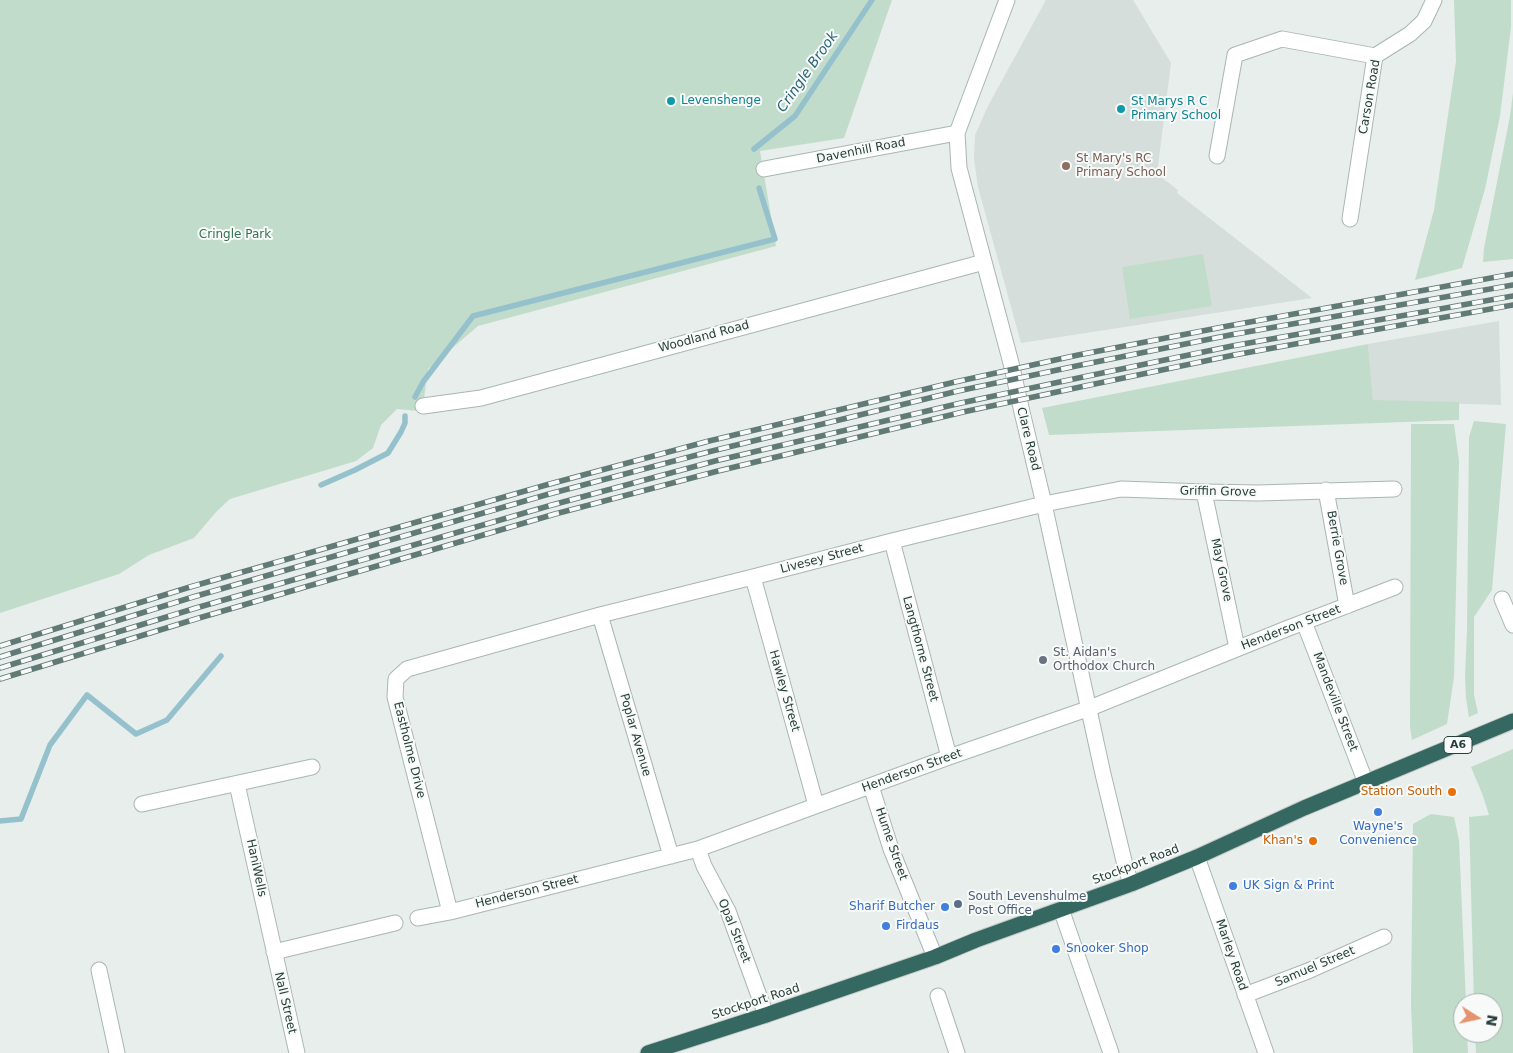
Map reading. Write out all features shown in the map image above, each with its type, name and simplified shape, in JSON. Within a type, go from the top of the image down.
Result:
[{"type":"highway","name":"Stockport Road","points":[[648,1053],[766,1016],[934,957],[1131,884],[1198,857],[1304,808],[1506,724]]},
{"type":"street","name":"Clare Road","points":[[1007,0],[957,133],[959,168],[1011,363],[1106,783],[1131,884]]},
{"type":"street","name":"Carson Road","points":[[1350,219],[1375,56],[1410,34],[1424,21],[1434,0]]},
{"type":"street","points":[[1218,156],[1235,55],[1282,39],[1375,56]]},
{"type":"street","name":"Davenhill Road","points":[[764,169],[957,133]]},
{"type":"street","name":"Woodland Road","points":[[423,406],[482,398],[984,262]]},
{"type":"street","name":"Griffin Grove","points":[[1044,504],[1121,490],[1258,493],[1394,489]]},
{"type":"street","name":"Berrie Grove","points":[[1326,490],[1347,606]]},
{"type":"street","name":"May Grove","points":[[1204,492],[1237,648]]},
{"type":"street","name":"Livesey Street","points":[[600,615],[1044,504]]},
{"type":"street","name":"Langthorne Street","points":[[892,541],[948,757]]},
{"type":"street","name":"Hawley Street","points":[[753,577],[816,806]]},
{"type":"street","name":"Henderson Street","points":[[418,918],[450,912],[698,849],[948,757],[1090,708],[1237,648],[1395,587]]},
{"type":"street","points":[[1502,599],[1513,626]]},
{"type":"street","name":"Poplar Avenue","points":[[600,615],[671,856]]},
{"type":"street","name":"Eastholme Drive","points":[[450,912],[395,696],[396,679],[408,669],[600,615]]},
{"type":"street","name":"Mandeville Street","points":[[1304,622],[1366,783]]},
{"type":"street","points":[[142,804],[312,767]]},
{"type":"street","name":"HaniWells","points":[[237,784],[274,952]]},
{"type":"street","name":"Hume Street","points":[[871,786],[891,849],[934,957]]},
{"type":"street","name":"Opal Street","points":[[698,849],[704,866],[728,911],[766,1016]]},
{"type":"street","name":"Marley Road","points":[[1198,857],[1266,1053]]},
{"type":"street","points":[[1061,909],[1111,1053]]},
{"type":"street","points":[[274,952],[396,923]]},
{"type":"street","name":"Samuel Street","points":[[1245,995],[1308,971],[1384,937]]},
{"type":"street","name":"Nall Street","points":[[274,952],[297,1053]]},
{"type":"street","points":[[99,970],[117,1053]]},
{"type":"street","points":[[938,996],[957,1053]]},
{"type":"shaded area","name":"St Mary's RC Primary School","points":[[1046,0],[1133,0],[1171,63],[1157,174],[1178,190],[1177,193],[1312,298],[1021,343],[978,187],[974,159],[975,135],[988,106]]},
{"type":"shaded area","points":[[1499,321],[1501,405],[1373,401],[1368,344]]},
{"type":"green space","name":"Cringle Park","points":[[0,0],[892,0],[844,138],[760,151],[776,246],[478,326],[428,369],[423,406],[418,411],[397,409],[381,425],[373,448],[356,461],[230,499],[194,538],[149,555],[119,574],[0,613]]},
{"type":"green space","points":[[1454,0],[1511,0],[1511,27],[1500,116],[1485,189],[1462,268],[1415,280],[1434,210],[1456,61]]},
{"type":"green space","points":[[1513,93],[1513,259],[1483,262],[1484,248]]},
{"type":"green space","points":[[1203,254],[1212,306],[1130,319],[1122,267]]},
{"type":"green space","points":[[1368,344],[1373,400],[1459,402],[1459,420],[1049,435],[1042,408]]},
{"type":"green space","points":[[1474,421],[1506,424],[1492,590],[1474,617],[1474,695],[1478,713],[1469,717],[1465,677],[1469,437]]},
{"type":"green space","points":[[1411,424],[1454,424],[1459,461],[1454,677],[1447,724],[1412,740],[1410,727]]},
{"type":"green space","points":[[1513,749],[1513,1053],[1476,1053],[1476,1043],[1503,1043],[1503,993],[1474,993],[1469,817],[1489,815],[1471,767]]},
{"type":"green space","points":[[1431,814],[1454,817],[1459,840],[1466,993],[1453,993],[1453,1043],[1468,1043],[1468,1053],[1413,1053],[1411,1004],[1413,824]]},
{"type":"waterway","name":"Cringle Brook","points":[[754,149],[795,116],[872,0]]},
{"type":"waterway","points":[[415,397],[423,382],[473,316],[775,239],[759,188]]},
{"type":"waterway","name":"Cringle Brook","points":[[321,485],[388,453],[401,432],[405,423],[405,416]]},
{"type":"waterway","points":[[0,821],[21,819],[50,745],[87,695],[136,734],[167,720],[221,656]]},
{"type":"railway","points":[[0,646],[190,587],[546,485],[709,441],[955,382],[1078,355],[1513,274]]},
{"type":"railway","points":[[0,657],[193,597],[549,494],[712,451],[958,391],[1081,365],[1230,335],[1513,285]]},
{"type":"railway","points":[[0,668],[196,608],[552,505],[715,461],[961,403],[1232,346],[1513,296]]},
{"type":"railway","points":[[0,679],[199,618],[555,514],[718,471],[963,412],[1085,386],[1234,355],[1513,305]]},
{"type":"place","name":"Levenshenge","points":[[671,101]]},
{"type":"place","name":"St Marys R C Primary School","points":[[1121,109]]},
{"type":"place","name":"St Mary's RC Primary School","points":[[1066,166]]},
{"type":"place","name":"St. Aidan's Orthodox Church","points":[[1043,660]]},
{"type":"place","name":"Station South","points":[[1452,792]]},
{"type":"place","name":"Wayne's Convenience","points":[[1378,812]]},
{"type":"place","name":"Khan's","points":[[1313,841]]},
{"type":"place","name":"UK Sign & Print","points":[[1233,886]]},
{"type":"place","name":"South Levenshulme Post Office","points":[[958,904]]},
{"type":"place","name":"Sharif Butcher","points":[[945,907]]},
{"type":"place","name":"Firdaus","points":[[886,926]]},
{"type":"place","name":"Snooker Shop","points":[[1056,949]]}]
